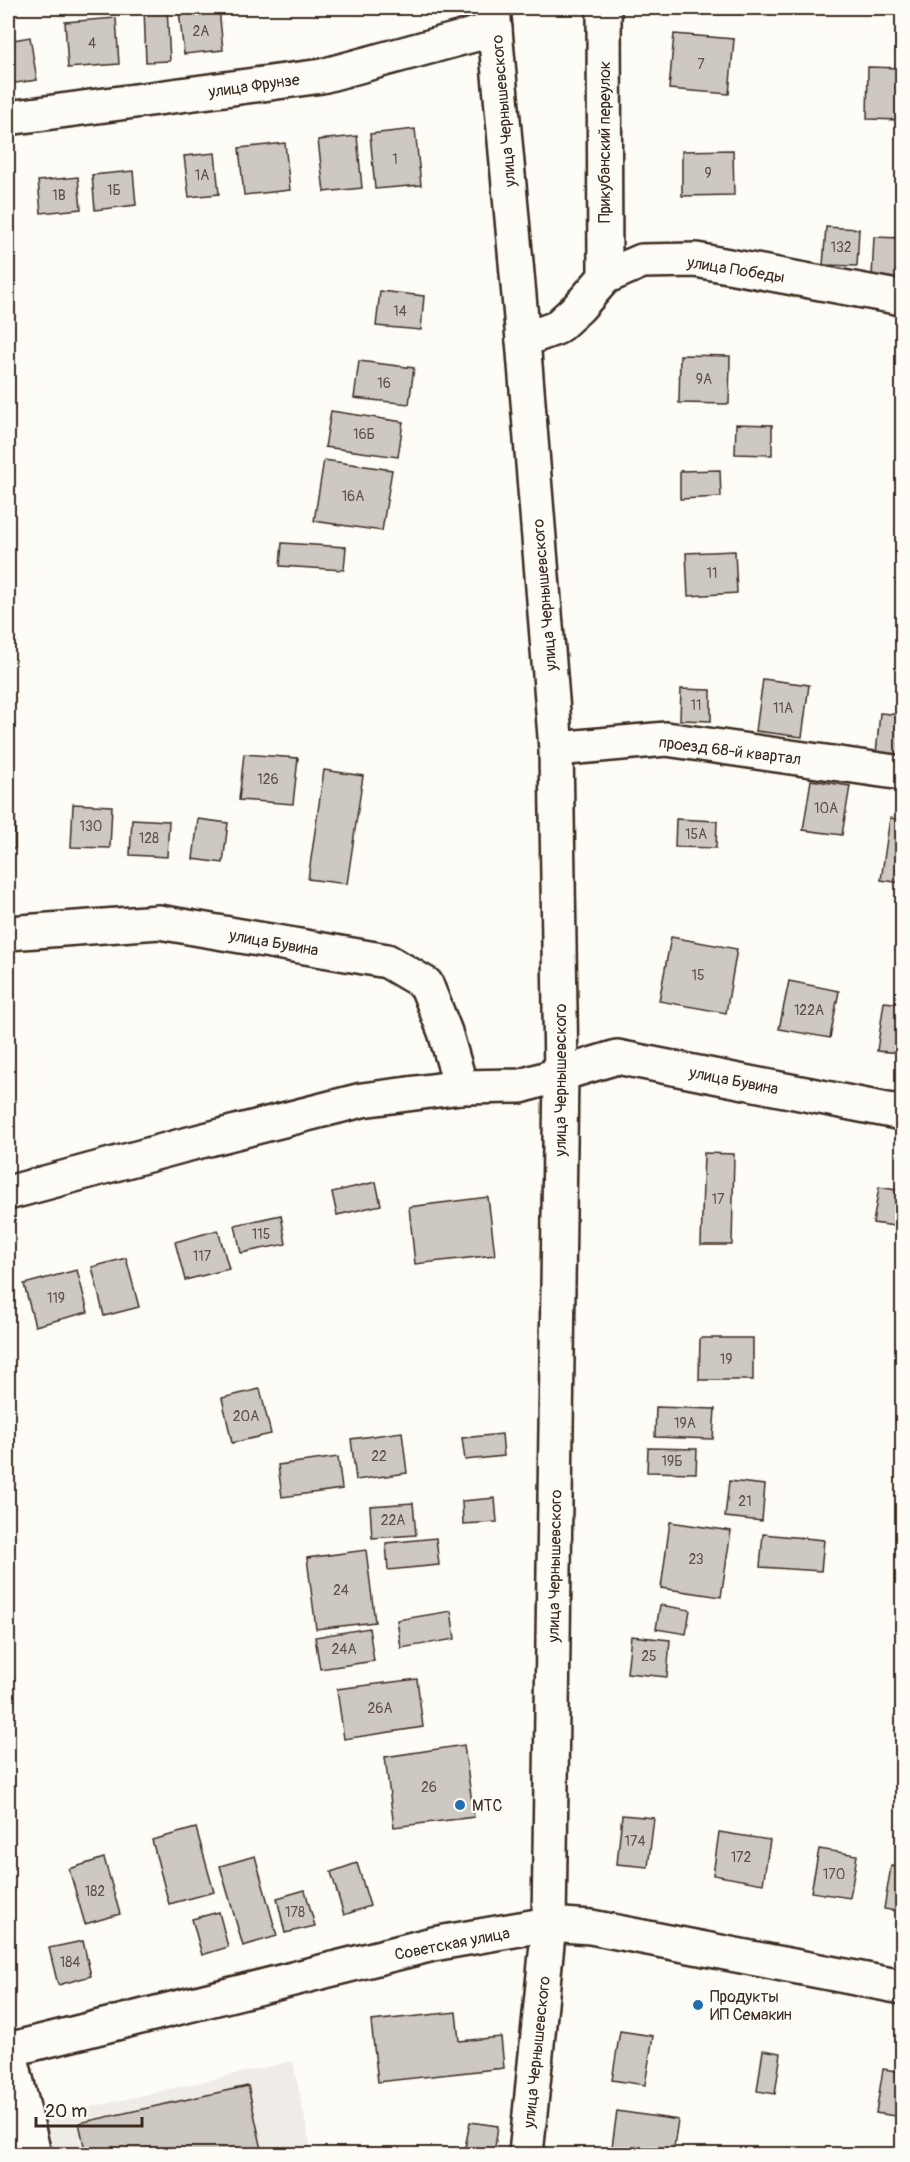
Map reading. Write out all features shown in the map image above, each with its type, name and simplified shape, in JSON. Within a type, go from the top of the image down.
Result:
[{"type":"street","name":"Прикубанский переулок","points":[[604,8],[605,277]]},
{"type":"street","name":"улица Фрунзе","points":[[8,118],[322,76],[494,18]]},
{"type":"street","name":"улица Чернышевского","points":[[494,18],[556,749],[561,1074],[549,1924],[526,2154]]},
{"type":"street","name":"улица Победы","points":[[523,339],[556,328],[579,307],[605,277],[642,261],[696,261],[903,298]]},
{"type":"street","name":"проезд 68-й квартал","points":[[556,749],[666,739],[903,772]]},
{"type":"street","name":"улица Бувина","points":[[8,933],[159,922],[387,961],[426,984],[445,1032],[461,1087]]},
{"type":"street","name":"улица Бувина","points":[[8,1193],[362,1100],[461,1087],[521,1086],[617,1057],[903,1113]]},
{"type":"street","name":"Советская улица","points":[[8,2049],[433,1944],[549,1924],[591,1927],[903,1987]]},
{"type":"street","points":[[8,2049],[34,2154]]},
{"type":"shaded area","points":[[293,2061],[312,2154],[8,2154],[8,2126]]},
{"type":"building","points":[[144,8],[167,8],[170,61],[146,62]]},
{"type":"building","points":[[219,8],[223,50],[184,54],[179,11]]},
{"type":"building","points":[[680,8],[740,8],[740,14],[680,14]]},
{"type":"building","points":[[116,18],[119,64],[68,68],[65,22]]},
{"type":"building","points":[[674,34],[734,39],[729,94],[669,89]]},
{"type":"building","points":[[30,37],[37,80],[8,84],[8,41]]},
{"type":"building","points":[[868,67],[902,68],[902,120],[867,119]]},
{"type":"building","points":[[415,129],[421,185],[375,189],[370,134]]},
{"type":"building","points":[[357,136],[362,188],[324,192],[318,140]]},
{"type":"building","points":[[285,143],[290,190],[244,195],[239,148]]},
{"type":"building","points":[[733,150],[734,195],[682,196],[682,151]]},
{"type":"building","points":[[215,153],[219,194],[189,197],[184,156]]},
{"type":"building","points":[[133,171],[136,205],[95,210],[92,175]]},
{"type":"building","points":[[78,177],[81,209],[41,213],[38,181]]},
{"type":"building","points":[[826,227],[859,229],[857,266],[823,265]]},
{"type":"building","points":[[874,237],[902,238],[899,278],[872,277]]},
{"type":"building","points":[[380,291],[424,296],[421,330],[376,326]]},
{"type":"building","points":[[680,355],[730,356],[729,404],[679,403]]},
{"type":"building","points":[[359,361],[414,368],[409,404],[354,398]]},
{"type":"building","points":[[331,411],[403,422],[398,457],[325,447]]},
{"type":"building","points":[[736,424],[772,425],[772,455],[735,454]]},
{"type":"building","points":[[324,460],[392,470],[382,531],[314,521]]},
{"type":"building","points":[[720,470],[721,497],[680,499],[680,471]]},
{"type":"building","points":[[282,543],[346,547],[344,570],[280,566]]},
{"type":"building","points":[[735,551],[737,593],[688,596],[686,553]]},
{"type":"building","points":[[763,679],[809,685],[802,737],[756,731]]},
{"type":"building","points":[[681,689],[711,690],[711,721],[680,720]]},
{"type":"building","points":[[880,713],[902,715],[902,756],[876,754]]},
{"type":"building","points":[[244,754],[298,758],[293,804],[239,800]]},
{"type":"building","points":[[324,770],[363,776],[347,884],[308,879]]},
{"type":"building","points":[[811,780],[850,786],[842,835],[803,830]]},
{"type":"building","points":[[73,804],[112,806],[110,848],[71,847]]},
{"type":"building","points":[[8,816],[15,816],[15,849],[8,849]]},
{"type":"building","points":[[890,818],[902,820],[902,883],[881,880]]},
{"type":"building","points":[[132,819],[169,821],[167,857],[130,855]]},
{"type":"building","points":[[198,819],[228,823],[223,863],[193,859]]},
{"type":"building","points":[[676,819],[717,821],[716,848],[675,847]]},
{"type":"building","points":[[671,937],[737,949],[726,1013],[659,1001]]},
{"type":"building","points":[[789,981],[839,991],[830,1038],[779,1029]]},
{"type":"building","points":[[884,1002],[902,1004],[902,1053],[877,1051]]},
{"type":"building","points":[[704,1153],[734,1154],[732,1245],[701,1245]]},
{"type":"building","points":[[376,1182],[381,1205],[337,1215],[332,1192]]},
{"type":"building","points":[[879,1187],[902,1191],[902,1227],[873,1223]]},
{"type":"building","points":[[488,1197],[495,1255],[415,1264],[409,1207]]},
{"type":"building","points":[[281,1215],[286,1244],[241,1253],[235,1225]]},
{"type":"building","points":[[218,1230],[229,1269],[185,1280],[175,1242]]},
{"type":"building","points":[[126,1258],[139,1307],[104,1316],[92,1267]]},
{"type":"building","points":[[77,1270],[88,1312],[35,1326],[24,1284]]},
{"type":"building","points":[[700,1338],[753,1338],[753,1380],[699,1380]]},
{"type":"building","points":[[260,1389],[271,1434],[232,1443],[222,1398]]},
{"type":"building","points":[[656,1407],[715,1409],[713,1439],[655,1437]]},
{"type":"building","points":[[402,1432],[407,1473],[356,1480],[351,1439]]},
{"type":"building","points":[[502,1434],[504,1456],[465,1460],[462,1438]]},
{"type":"building","points":[[648,1448],[697,1449],[696,1473],[647,1472]]},
{"type":"building","points":[[338,1457],[342,1489],[282,1497],[278,1465]]},
{"type":"building","points":[[729,1481],[765,1485],[762,1521],[725,1517]]},
{"type":"building","points":[[495,1498],[497,1522],[463,1524],[462,1501]]},
{"type":"building","points":[[413,1503],[416,1535],[372,1538],[370,1506]]},
{"type":"building","points":[[670,1522],[731,1531],[721,1597],[661,1588]]},
{"type":"building","points":[[763,1534],[824,1540],[821,1571],[760,1567]]},
{"type":"building","points":[[436,1538],[439,1565],[388,1570],[386,1543]]},
{"type":"building","points":[[366,1550],[375,1622],[316,1629],[307,1558]]},
{"type":"building","points":[[660,1605],[690,1610],[686,1634],[656,1629]]},
{"type":"building","points":[[451,1611],[455,1639],[401,1648],[397,1620]]},
{"type":"building","points":[[369,1628],[374,1661],[320,1669],[315,1637]]},
{"type":"building","points":[[631,1636],[670,1640],[667,1677],[627,1673]]},
{"type":"building","points":[[417,1679],[423,1727],[344,1739],[337,1689]]},
{"type":"building","points":[[464,1745],[474,1817],[394,1827],[385,1757]]},
{"type":"building","points":[[622,1815],[654,1818],[648,1867],[617,1864]]},
{"type":"building","points":[[196,1828],[214,1892],[169,1904],[152,1840]]},
{"type":"building","points":[[719,1832],[770,1840],[763,1884],[713,1875]]},
{"type":"building","points":[[819,1849],[857,1855],[850,1898],[811,1892]]},
{"type":"building","points":[[255,1856],[277,1936],[243,1946],[220,1866]]},
{"type":"building","points":[[104,1858],[120,1914],[85,1924],[69,1869]]},
{"type":"building","points":[[357,1863],[370,1906],[344,1915],[331,1872]]},
{"type":"building","points":[[891,1866],[902,1868],[902,1912],[884,1909]]},
{"type":"building","points":[[305,1890],[315,1926],[285,1933],[277,1898]]},
{"type":"building","points":[[219,1912],[228,1947],[202,1955],[192,1919]]},
{"type":"building","points":[[83,1941],[91,1976],[58,1985],[49,1948]]},
{"type":"building","points":[[456,2012],[459,2041],[501,2037],[504,2068],[378,2082],[371,2021]]},
{"type":"building","points":[[620,2031],[653,2036],[645,2085],[612,2080]]},
{"type":"building","points":[[763,2050],[781,2053],[775,2094],[757,2091]]},
{"type":"building","points":[[883,2069],[902,2072],[902,2117],[876,2113]]},
{"type":"building","points":[[248,2086],[263,2154],[86,2154],[79,2123]]},
{"type":"building","points":[[617,2111],[678,2120],[673,2154],[611,2154]]},
{"type":"building","points":[[470,2122],[498,2126],[494,2154],[464,2153]]},
{"type":"place","name":"МТС","points":[[460,1805]]},
{"type":"place","name":"Продукты ИП Семакин","points":[[698,2005]]}]
